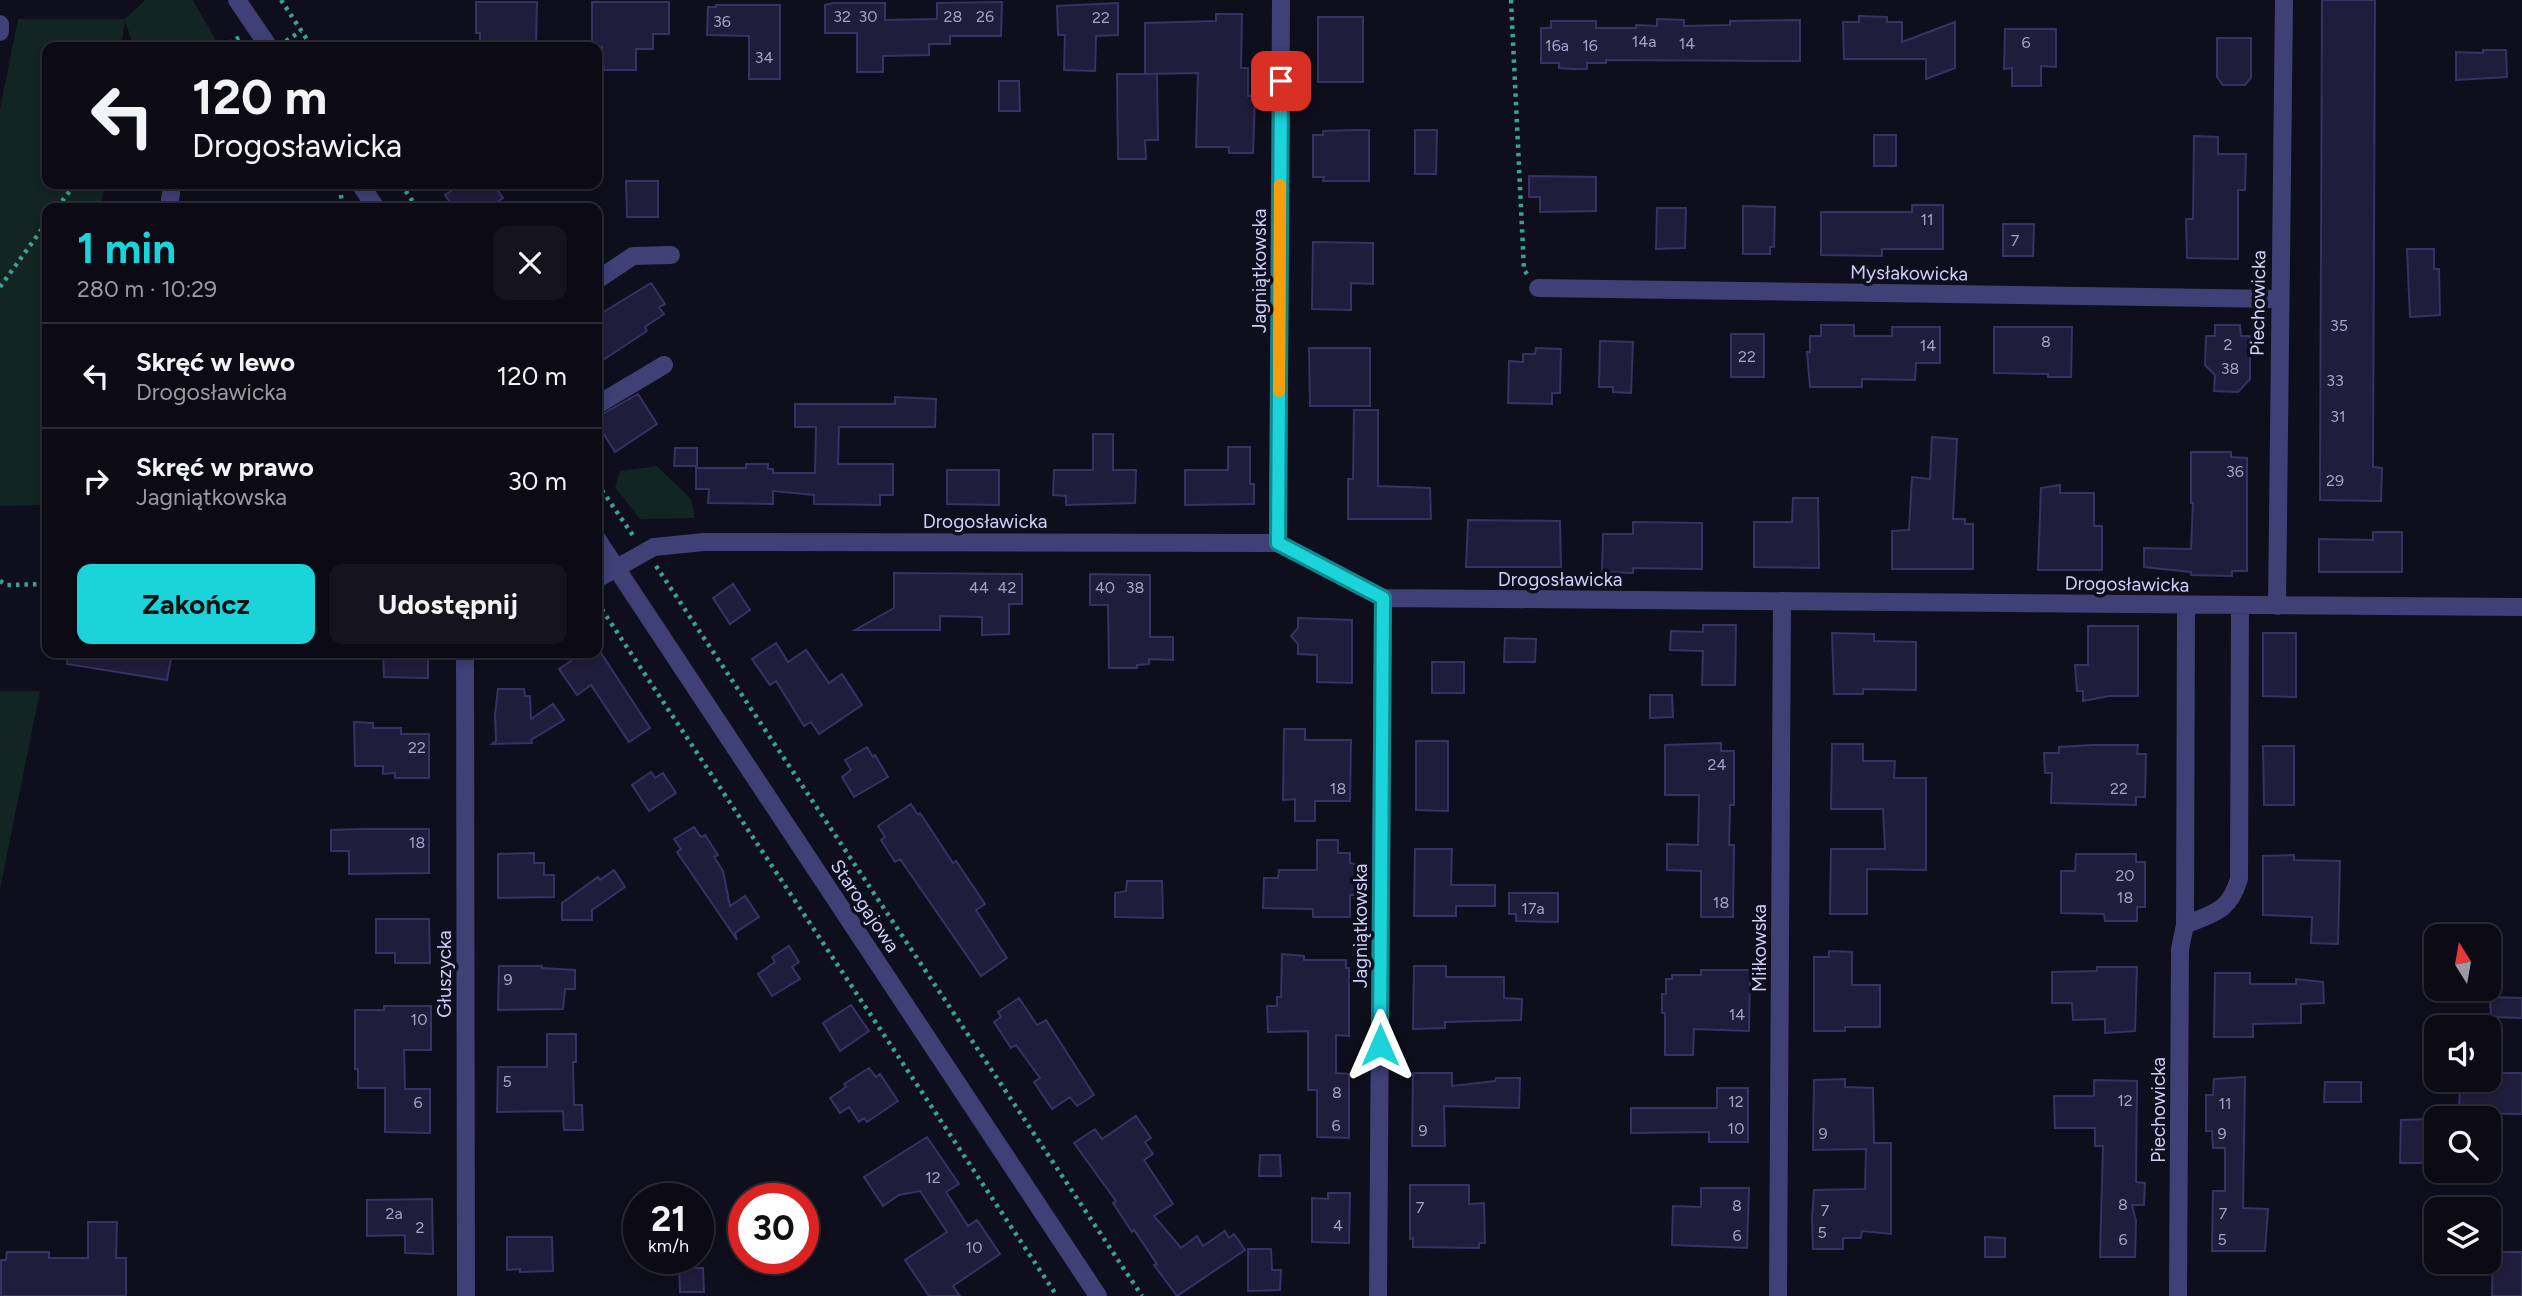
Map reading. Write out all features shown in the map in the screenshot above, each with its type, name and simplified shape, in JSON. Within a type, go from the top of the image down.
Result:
[{"type":"street","points":[[237,0],[271,42]]},
{"type":"street","name":"Jagniątkowska","points":[[1278,543],[1281,0]]},
{"type":"street","name":"Piechowicka","points":[[2277,606],[2284,0]]},
{"type":"street","points":[[0,24],[0,32]]},
{"type":"street","points":[[602,277],[633,256],[671,255]]},
{"type":"street","name":"Mysłakowicka","points":[[1538,288],[2279,299]]},
{"type":"street","points":[[602,402],[664,365]]},
{"type":"street","name":"Drogosławicka","points":[[602,576],[654,547],[704,541],[1278,543],[1383,598],[2522,607]]},
{"type":"street","name":"Starogajowa","points":[[602,547],[1098,1296]]},
{"type":"street","name":"Jagniątkowska","points":[[1378,1296],[1383,598]]},
{"type":"street","name":"Miłkowska","points":[[1778,1296],[1782,601]]},
{"type":"street","name":"Piechowicka","points":[[2178,1296],[2180,949],[2185,925],[2186,605]]},
{"type":"street","points":[[2185,925],[2219,911],[2234,897],[2239,879],[2240,606]]},
{"type":"street","name":"Głuszycka","points":[[465,658],[466,1296]]},
{"type":"path","points":[[281,0],[309,42]]},
{"type":"path","points":[[1511,0],[1524,270],[1538,288]]},
{"type":"path","points":[[281,42],[301,31]]},
{"type":"path","points":[[0,287],[42,229]]},
{"type":"path","points":[[602,491],[629,532]]},
{"type":"path","points":[[602,499],[606,498]]},
{"type":"path","points":[[658,569],[1142,1296]]},
{"type":"path","points":[[0,581],[7,585],[42,584]]},
{"type":"path","points":[[602,610],[1057,1296]]},
{"type":"green space","points":[[145,0],[193,0],[215,39],[210,42],[132,42],[125,21],[122,42],[42,42],[42,189],[103,189],[102,203],[42,203],[42,505],[0,506],[0,109],[18,19],[125,19]]},
{"type":"green space","points":[[657,466],[691,499],[695,518],[640,519],[615,487],[620,471]]},
{"type":"green space","points":[[0,691],[40,691],[0,889]]},
{"type":"building","points":[[2322,0],[2375,0],[2373,467],[2382,468],[2381,501],[2320,500]]},
{"type":"building","points":[[476,2],[537,2],[536,42],[480,41],[480,33],[476,33]]},
{"type":"building","points":[[592,2],[669,2],[669,34],[653,34],[653,49],[636,49],[636,70],[604,70],[602,42],[592,42]]},
{"type":"building","points":[[1002,2],[1001,36],[950,36],[950,44],[929,44],[929,55],[883,56],[883,72],[857,72],[857,33],[825,33],[825,5],[833,3],[885,3],[885,20],[937,19],[937,3]]},
{"type":"building","points":[[1118,3],[1118,35],[1096,36],[1095,71],[1064,70],[1065,35],[1058,35],[1057,6]]},
{"type":"building","points":[[780,5],[780,79],[749,79],[749,36],[707,35],[708,7]]},
{"type":"building","points":[[1216,14],[1242,14],[1241,68],[1248,68],[1248,96],[1255,96],[1253,153],[1229,153],[1229,147],[1196,147],[1198,73],[1145,74],[1145,23],[1216,21]]},
{"type":"building","points":[[1859,16],[1887,17],[1887,22],[1902,22],[1902,42],[1955,22],[1955,68],[1926,79],[1926,59],[1844,59],[1843,22],[1859,22]]},
{"type":"building","points":[[1318,17],[1363,17],[1363,82],[1318,82]]},
{"type":"building","points":[[1657,19],[1684,20],[1684,26],[1730,25],[1730,21],[1800,20],[1800,61],[1606,60],[1606,63],[1587,63],[1587,69],[1559,68],[1559,63],[1541,63],[1541,28],[1551,28],[1551,21],[1596,21],[1596,28],[1636,28],[1636,25],[1657,26]]},
{"type":"building","points":[[2005,29],[2056,29],[2056,67],[2041,66],[2041,86],[2012,86],[2012,68],[2004,69]]},
{"type":"building","points":[[2217,38],[2251,38],[2251,78],[2245,85],[2223,85],[2217,77]]},
{"type":"building","points":[[2483,50],[2506,50],[2507,77],[2456,80],[2456,52],[2483,53]]},
{"type":"building","points":[[1117,74],[1157,74],[1158,140],[1145,140],[1146,159],[1118,159]]},
{"type":"building","points":[[999,81],[1019,81],[1020,111],[999,111]]},
{"type":"building","points":[[1369,130],[1369,181],[1323,181],[1324,177],[1313,177],[1313,135],[1323,135],[1323,131]]},
{"type":"building","points":[[1415,130],[1437,130],[1436,174],[1415,174]]},
{"type":"building","points":[[1874,135],[1896,135],[1896,166],[1874,166]]},
{"type":"building","points":[[2194,136],[2218,137],[2218,154],[2246,154],[2245,190],[2238,190],[2238,259],[2187,258],[2186,219],[2193,219]]},
{"type":"building","points":[[1529,176],[1596,177],[1596,211],[1540,212],[1540,197],[1529,197]]},
{"type":"building","points":[[626,181],[658,181],[658,217],[627,217]]},
{"type":"building","points":[[454,189],[497,189],[503,198],[496,203],[451,203],[445,195]]},
{"type":"building","points":[[1912,205],[1943,205],[1943,249],[1882,249],[1882,256],[1821,255],[1821,212],[1912,212]]},
{"type":"building","points":[[1743,206],[1775,207],[1774,247],[1770,247],[1770,254],[1743,254]]},
{"type":"building","points":[[1657,208],[1686,208],[1685,248],[1656,249]]},
{"type":"building","points":[[2003,224],[2034,224],[2033,256],[2003,256]]},
{"type":"building","points":[[1313,242],[1373,243],[1373,284],[1351,283],[1351,310],[1312,309]]},
{"type":"building","points":[[2407,249],[2434,249],[2434,269],[2439,269],[2440,315],[2410,317]]},
{"type":"building","points":[[651,283],[665,304],[659,307],[664,314],[645,327],[647,331],[602,361],[602,313]]},
{"type":"building","points":[[1821,325],[1854,325],[1854,336],[1892,336],[1892,327],[1940,327],[1940,363],[1916,363],[1915,380],[1862,379],[1862,387],[1810,387],[1807,352],[1810,352],[1810,336],[1821,336]]},
{"type":"building","points":[[2215,325],[2240,325],[2241,336],[2250,336],[2250,379],[2238,392],[2214,391],[2215,375],[2205,365],[2206,336],[2215,336]]},
{"type":"building","points":[[1994,327],[2072,327],[2071,377],[1994,373]]},
{"type":"building","points":[[1731,334],[1764,334],[1764,377],[1731,377]]},
{"type":"building","points":[[1600,341],[1633,342],[1631,393],[1613,392],[1613,387],[1599,387]]},
{"type":"building","points":[[1309,348],[1370,348],[1370,406],[1310,406]]},
{"type":"building","points":[[1536,348],[1561,349],[1560,393],[1552,393],[1552,404],[1508,403],[1509,361],[1523,362],[1523,354],[1535,354]]},
{"type":"building","points":[[638,394],[657,424],[615,452],[602,431],[602,414]]},
{"type":"building","points":[[895,397],[936,399],[935,427],[839,427],[838,464],[893,464],[893,495],[880,495],[880,505],[814,504],[814,495],[773,491],[773,504],[708,503],[709,489],[696,489],[696,468],[746,468],[746,464],[768,464],[768,469],[773,469],[773,473],[815,473],[816,427],[795,427],[795,404],[895,404]]},
{"type":"building","points":[[1354,410],[1378,410],[1378,486],[1430,488],[1431,519],[1348,519],[1348,479],[1353,479]]},
{"type":"building","points":[[1093,434],[1113,434],[1113,470],[1136,470],[1135,503],[1066,505],[1066,496],[1053,495],[1054,470],[1093,470]]},
{"type":"building","points":[[1932,437],[1957,439],[1953,519],[1965,519],[1965,524],[1973,524],[1973,569],[1892,569],[1892,531],[1909,530],[1912,477],[1930,479]]},
{"type":"building","points":[[1228,447],[1250,447],[1250,484],[1254,484],[1254,504],[1185,505],[1185,470],[1228,470]]},
{"type":"building","points":[[675,448],[697,448],[697,466],[674,466]]},
{"type":"building","points":[[2191,452],[2231,452],[2231,457],[2247,458],[2247,571],[2232,571],[2232,576],[2191,575],[2191,572],[2144,567],[2144,548],[2191,549]]},
{"type":"building","points":[[947,470],[999,470],[999,505],[947,504]]},
{"type":"building","points":[[2060,485],[2060,493],[2094,493],[2094,526],[2102,526],[2102,570],[2038,570],[2041,488]]},
{"type":"building","points":[[1793,498],[1818,498],[1819,568],[1754,567],[1754,522],[1792,522]]},
{"type":"building","points":[[1468,520],[1560,521],[1561,567],[1466,567]]},
{"type":"building","points":[[1633,522],[1702,523],[1702,569],[1633,568],[1633,573],[1602,572],[1603,534],[1633,534]]},
{"type":"building","points":[[2373,532],[2402,532],[2402,572],[2319,572],[2319,539],[2373,540]]},
{"type":"building","points":[[894,573],[1022,574],[1022,604],[1009,604],[1009,634],[982,635],[982,617],[940,616],[940,630],[855,630],[894,608]]},
{"type":"building","points":[[1090,574],[1150,575],[1150,637],[1173,637],[1173,660],[1149,659],[1149,664],[1137,665],[1137,668],[1109,668],[1108,605],[1090,605]]},
{"type":"building","points":[[733,584],[750,610],[730,624],[713,598]]},
{"type":"building","points":[[1298,618],[1352,620],[1352,683],[1317,682],[1317,655],[1298,654],[1298,644],[1291,636],[1298,628]]},
{"type":"building","points":[[1703,625],[1736,625],[1735,685],[1702,685],[1703,651],[1670,650],[1671,631],[1703,632]]},
{"type":"building","points":[[2088,626],[2138,626],[2138,696],[2109,696],[2083,701],[2083,691],[2077,691],[2075,665],[2088,665]]},
{"type":"building","points":[[1832,633],[1874,634],[1874,641],[1916,642],[1916,690],[1863,689],[1863,694],[1834,694]]},
{"type":"building","points":[[2263,633],[2296,633],[2296,697],[2263,696]]},
{"type":"building","points":[[1505,638],[1536,639],[1535,662],[1504,662]]},
{"type":"building","points":[[776,643],[788,662],[806,650],[829,683],[842,674],[862,705],[819,734],[811,722],[804,726],[776,681],[770,685],[752,659]]},
{"type":"building","points":[[602,655],[650,728],[629,742],[591,685],[577,695],[559,669],[571,661],[569,658],[602,658]]},
{"type":"building","points":[[68,658],[171,658],[167,680],[67,664]]},
{"type":"building","points":[[383,658],[428,658],[428,678],[384,677]]},
{"type":"building","points":[[1432,662],[1464,662],[1464,693],[1432,693]]},
{"type":"building","points":[[498,689],[524,689],[525,696],[530,696],[531,719],[553,704],[564,720],[531,740],[532,743],[492,744],[496,741]]},
{"type":"building","points":[[1650,695],[1672,695],[1673,717],[1650,718]]},
{"type":"building","points":[[354,722],[373,723],[373,728],[401,728],[401,734],[429,734],[429,778],[395,778],[395,773],[383,774],[383,766],[355,766]]},
{"type":"building","points":[[1284,729],[1305,729],[1305,740],[1351,740],[1350,801],[1315,801],[1315,821],[1295,821],[1295,799],[1283,800]]},
{"type":"building","points":[[1416,741],[1448,741],[1448,811],[1416,810]]},
{"type":"building","points":[[1721,743],[1721,751],[1734,751],[1734,805],[1730,805],[1729,845],[1734,845],[1733,917],[1701,917],[1701,871],[1667,870],[1667,844],[1698,845],[1699,795],[1665,795],[1665,745]]},
{"type":"building","points":[[1832,744],[1863,744],[1863,761],[1895,761],[1894,778],[1926,778],[1926,870],[1867,869],[1867,914],[1830,914],[1831,849],[1885,849],[1883,809],[1831,809]]},
{"type":"building","points":[[2138,745],[2137,754],[2146,754],[2145,797],[2136,797],[2136,805],[2051,803],[2052,773],[2045,773],[2044,753],[2059,753],[2059,747]]},
{"type":"building","points":[[2263,746],[2294,746],[2294,805],[2264,805]]},
{"type":"building","points":[[867,747],[888,777],[854,797],[842,777],[851,770],[845,760]]},
{"type":"building","points":[[651,772],[655,778],[663,773],[676,793],[649,811],[632,785]]},
{"type":"building","points":[[911,804],[918,815],[920,813],[953,863],[956,861],[985,904],[976,910],[1007,958],[981,976],[900,859],[895,862],[881,840],[885,837],[878,826]]},
{"type":"building","points":[[694,827],[701,837],[705,835],[718,855],[714,857],[723,871],[730,906],[745,896],[759,917],[735,933],[737,940],[677,852],[681,849],[674,839]]},
{"type":"building","points":[[429,829],[429,873],[349,874],[349,851],[331,851],[331,830]]},
{"type":"building","points":[[1317,840],[1338,840],[1338,853],[1350,853],[1350,863],[1358,865],[1358,895],[1350,895],[1350,917],[1313,917],[1313,909],[1263,908],[1264,878],[1278,878],[1279,870],[1317,870]]},
{"type":"building","points":[[1415,849],[1452,849],[1451,885],[1495,885],[1495,906],[1456,906],[1456,916],[1414,916]]},
{"type":"building","points":[[534,853],[534,863],[544,863],[544,875],[554,875],[554,897],[498,898],[498,854]]},
{"type":"building","points":[[2076,854],[2136,854],[2136,862],[2145,862],[2145,907],[2137,907],[2137,921],[2105,921],[2104,914],[2061,913],[2061,871],[2075,871]]},
{"type":"building","points":[[2294,855],[2294,860],[2340,861],[2338,944],[2311,943],[2312,917],[2263,915],[2263,856]]},
{"type":"building","points":[[614,870],[625,887],[592,910],[592,920],[562,920],[562,903],[598,877],[600,880]]},
{"type":"building","points":[[1127,881],[1162,881],[1163,918],[1115,917],[1115,893],[1126,891]]},
{"type":"building","points":[[1509,893],[1558,893],[1558,922],[1516,921],[1516,914],[1509,914]]},
{"type":"building","points":[[376,919],[429,919],[430,963],[395,963],[395,953],[376,953]]},
{"type":"building","points":[[789,946],[799,962],[792,967],[800,979],[772,996],[758,974],[775,962],[772,957]]},
{"type":"building","points":[[1829,951],[1852,952],[1852,985],[1880,985],[1880,1027],[1845,1027],[1845,1031],[1814,1031],[1814,957],[1829,957]]},
{"type":"building","points":[[1282,954],[1304,956],[1304,960],[1346,960],[1346,968],[1349,968],[1349,1036],[1336,1035],[1336,1073],[1349,1074],[1349,1138],[1317,1137],[1317,1090],[1308,1090],[1308,1031],[1268,1032],[1267,1006],[1277,1006],[1277,997],[1281,997]]},
{"type":"building","points":[[499,966],[542,966],[575,970],[575,989],[565,989],[563,1009],[498,1010]]},
{"type":"building","points":[[1414,966],[1446,966],[1446,977],[1504,977],[1504,998],[1522,999],[1521,1020],[1445,1022],[1445,1028],[1413,1029]]},
{"type":"building","points":[[2097,967],[2137,967],[2135,1031],[2105,1033],[2105,1019],[2073,1020],[2072,1003],[2052,1003],[2052,972],[2097,971]]},
{"type":"building","points":[[1701,970],[1750,970],[1749,1031],[1694,1029],[1693,1055],[1665,1055],[1662,994],[1666,994],[1666,979],[1672,979],[1672,975],[1701,975]]},
{"type":"building","points":[[2215,973],[2250,973],[2250,984],[2296,984],[2296,979],[2323,982],[2324,1003],[2301,1004],[2301,1023],[2253,1024],[2253,1037],[2214,1037]]},
{"type":"building","points":[[2501,997],[2522,998],[2522,1018],[2491,1015],[2490,1001],[2501,1001]]},
{"type":"building","points":[[1019,998],[1037,1025],[1046,1020],[1094,1095],[1077,1106],[1070,1097],[1052,1109],[1034,1082],[1040,1078],[1016,1045],[1011,1048],[994,1022],[1001,1017],[998,1012]]},
{"type":"building","points":[[851,1005],[869,1031],[840,1051],[823,1023]]},
{"type":"building","points":[[384,1006],[431,1006],[431,1050],[404,1050],[405,1089],[430,1089],[430,1133],[385,1132],[385,1088],[358,1088],[358,1069],[355,1069],[355,1010],[384,1010]]},
{"type":"building","points":[[547,1034],[576,1034],[576,1062],[573,1062],[574,1105],[582,1105],[583,1130],[564,1130],[563,1111],[497,1112],[498,1067],[547,1067]]},
{"type":"building","points":[[869,1068],[876,1077],[880,1074],[898,1101],[867,1122],[864,1118],[859,1122],[849,1107],[840,1113],[830,1098],[846,1087],[844,1084]]},
{"type":"building","points":[[1413,1073],[1452,1073],[1452,1086],[1495,1081],[1496,1078],[1520,1078],[1519,1108],[1444,1106],[1445,1146],[1412,1146]]},
{"type":"building","points":[[2501,1073],[2522,1073],[2522,1114],[2501,1114],[2501,1106],[2459,1106],[2460,1092],[2501,1092]]},
{"type":"building","points":[[2245,1077],[2243,1208],[2268,1209],[2265,1251],[2212,1251],[2213,1191],[2225,1191],[2225,1148],[2213,1148],[2212,1131],[2206,1131],[2206,1095],[2213,1095],[2214,1079]]},
{"type":"building","points":[[1845,1079],[1845,1087],[1873,1088],[1874,1143],[1891,1143],[1891,1234],[1862,1231],[1861,1238],[1843,1238],[1843,1249],[1813,1249],[1814,1190],[1865,1189],[1866,1149],[1813,1150],[1814,1080]]},
{"type":"building","points":[[2094,1080],[2137,1081],[2136,1182],[2145,1183],[2144,1205],[2132,1205],[2136,1221],[2135,1257],[2100,1257],[2103,1146],[2095,1146],[2095,1128],[2055,1128],[2054,1096],[2094,1096]]},
{"type":"building","points":[[2325,1082],[2361,1082],[2361,1102],[2324,1102]]},
{"type":"building","points":[[1717,1088],[1748,1088],[1748,1142],[1709,1142],[1709,1132],[1631,1133],[1631,1108],[1717,1108]]},
{"type":"building","points":[[1136,1116],[1151,1138],[1145,1142],[1153,1154],[1144,1160],[1173,1204],[1154,1216],[1181,1248],[1197,1236],[1203,1246],[1225,1231],[1229,1238],[1234,1234],[1245,1250],[1177,1296],[1113,1203],[1116,1201],[1074,1143],[1095,1129],[1102,1139]]},
{"type":"building","points":[[2424,1119],[2424,1163],[2400,1163],[2401,1120]]},
{"type":"building","points":[[927,1137],[959,1184],[946,1192],[968,1226],[977,1220],[1000,1254],[953,1286],[960,1296],[929,1296],[905,1260],[947,1232],[920,1191],[899,1195],[883,1206],[864,1177]]},
{"type":"building","points":[[1260,1155],[1280,1155],[1281,1176],[1259,1176]]},
{"type":"building","points":[[1410,1185],[1469,1185],[1469,1204],[1484,1203],[1485,1243],[1479,1243],[1479,1248],[1413,1247],[1413,1238],[1410,1239]]},
{"type":"building","points":[[1701,1188],[1749,1188],[1747,1248],[1672,1245],[1673,1206],[1701,1207]]},
{"type":"building","points":[[1328,1193],[1350,1193],[1349,1243],[1312,1242],[1312,1198],[1328,1199]]},
{"type":"building","points":[[432,1199],[433,1254],[405,1253],[405,1235],[367,1236],[367,1200]]},
{"type":"building","points":[[88,1222],[117,1222],[116,1258],[126,1258],[126,1296],[1,1296],[1,1260],[6,1260],[7,1252],[49,1252],[49,1258],[88,1258]]},
{"type":"building","points":[[507,1237],[552,1237],[553,1271],[507,1270]]},
{"type":"building","points":[[1985,1237],[2005,1238],[2005,1257],[1985,1257]]},
{"type":"building","points":[[1248,1249],[1271,1249],[1272,1270],[1281,1270],[1280,1290],[1248,1291]]},
{"type":"building","points":[[2501,1252],[2522,1252],[2522,1296],[2492,1296],[2492,1274],[2501,1274]]},
{"type":"building","points":[[679,1274],[703,1274],[704,1292],[680,1292]]},
{"type":"slow traffic","points":[[1279,391],[1280,185]]},
{"type":"route","points":[[1281,81],[1278,543],[1383,598],[1380,1045]]}]
